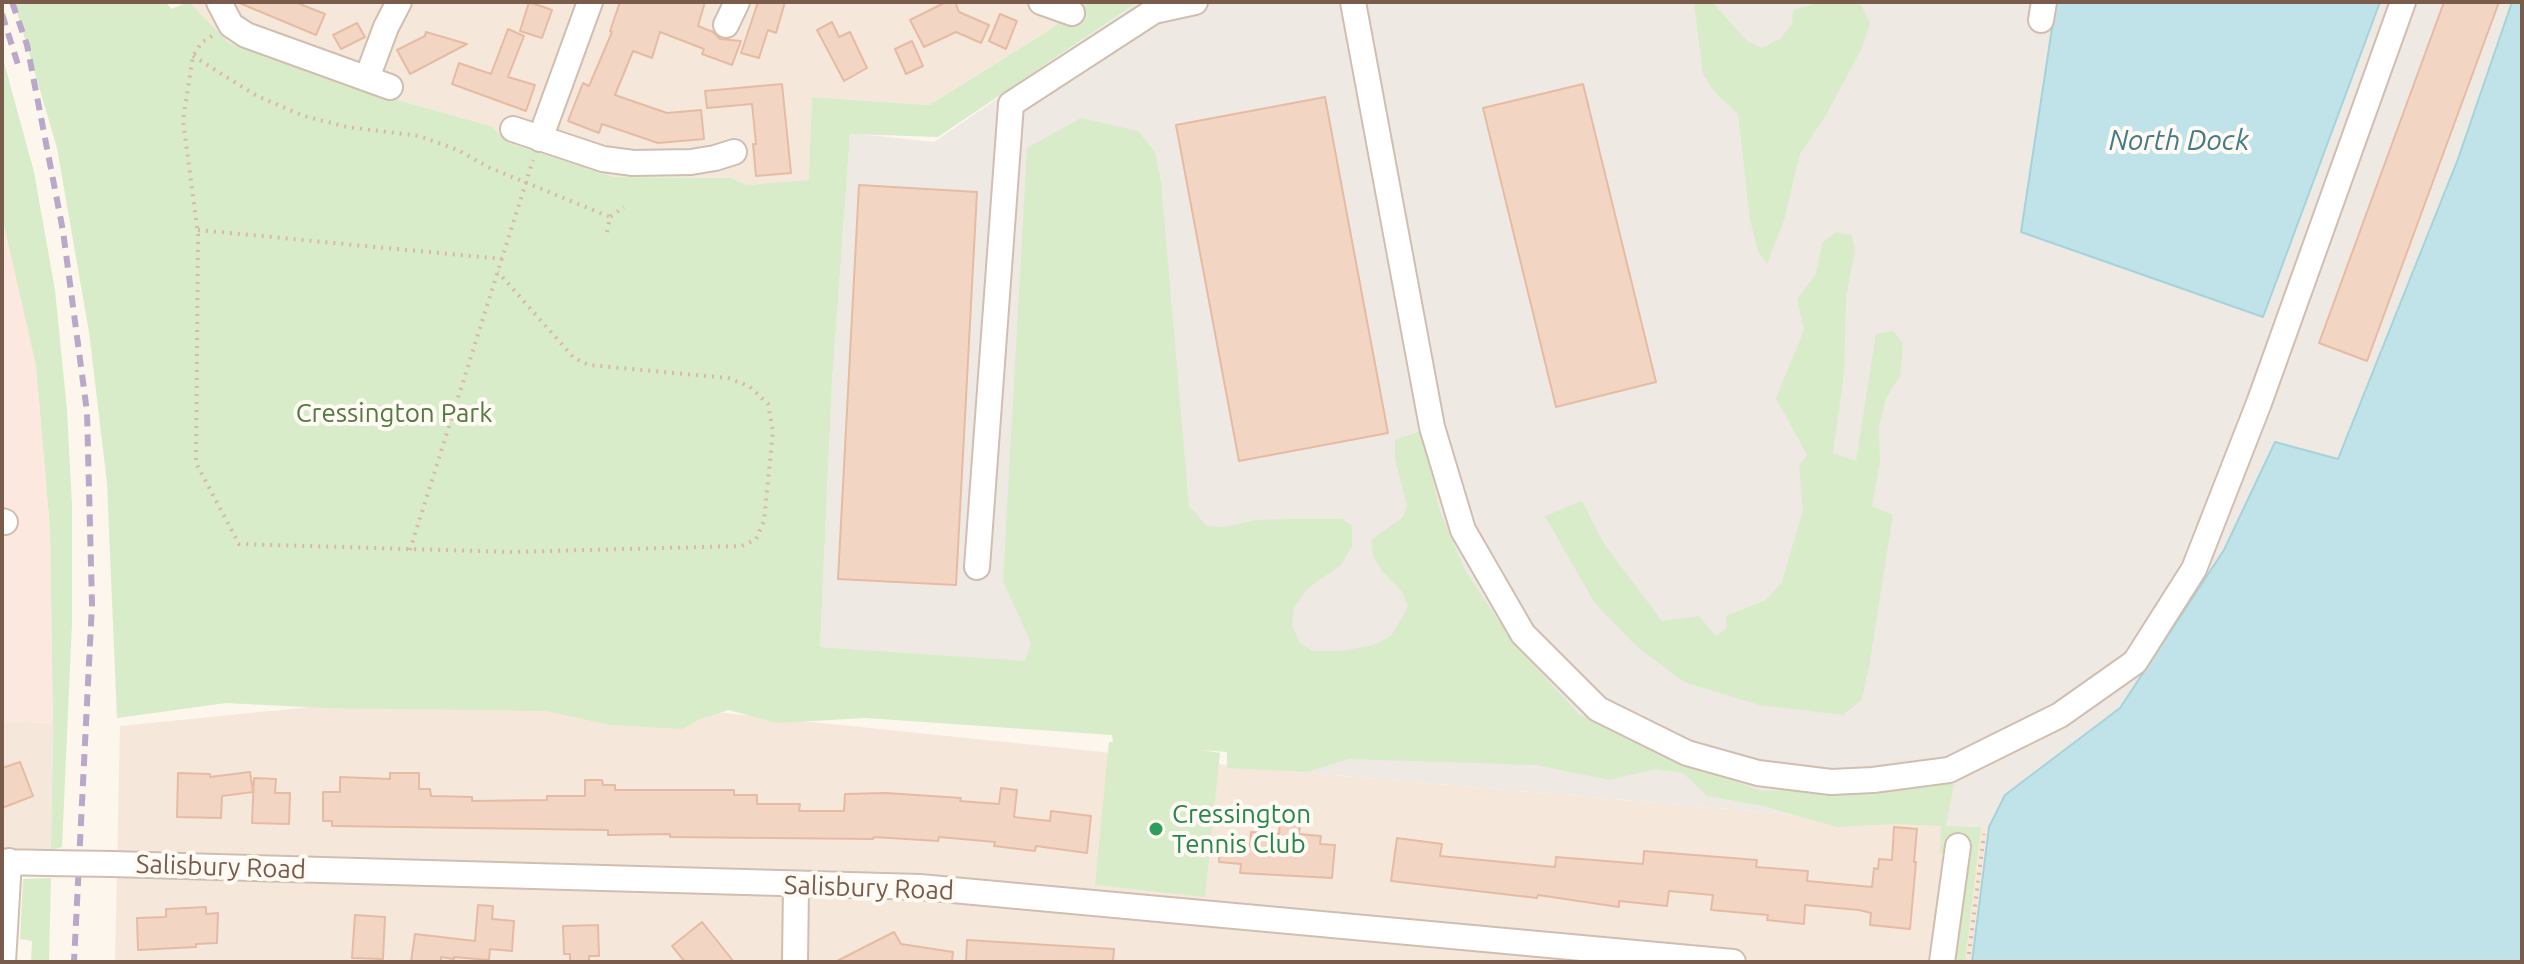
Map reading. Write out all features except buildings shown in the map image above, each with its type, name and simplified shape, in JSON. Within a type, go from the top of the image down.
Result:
[{"type":"street","points":[[219,2],[231,25],[246,35],[390,87]]},
{"type":"street","points":[[367,78],[399,2]]},
{"type":"street","points":[[540,139],[590,2]]},
{"type":"street","points":[[726,25],[737,2]]},
{"type":"street","points":[[1041,2],[1072,13]]},
{"type":"street","points":[[977,567],[1011,104],[1154,11],[1195,2]]},
{"type":"street","points":[[1353,2],[1432,427],[1463,530],[1523,634],[1598,709],[1687,753],[1758,773],[1831,782],[1949,770],[2060,715],[2135,662],[2194,569],[2259,403],[2403,2]]},
{"type":"street","points":[[513,129],[603,159],[633,163],[691,162],[734,152]]},
{"type":"street","points":[[1942,962],[1958,846]]},
{"type":"street","points":[[3,962],[6,862]]},
{"type":"street","name":"Salisbury Road","points":[[6,862],[920,887],[1733,962]]},
{"type":"street","points":[[795,962],[796,886]]},
{"type":"path","points":[[231,25],[202,42],[193,56],[183,120],[197,229],[196,463],[239,544],[511,552],[742,546],[756,539],[764,521],[773,431],[768,404],[749,386],[728,378],[589,365],[574,358],[498,272]]},
{"type":"path","points":[[193,56],[257,96],[304,116],[347,127],[419,136],[610,217]]},
{"type":"path","points":[[410,550],[540,139]]},
{"type":"path","points":[[607,232],[610,217],[624,207]]},
{"type":"path","points":[[197,229],[502,259]]},
{"type":"path","points":[[1968,962],[1984,834]]},
{"type":"shaded area","points":[[189,2],[1088,2],[929,105],[812,97],[810,181],[747,185],[731,178],[614,177],[509,143],[491,126],[347,86],[229,43]]},
{"type":"shaded area","points":[[1138,2],[2512,2],[2458,159],[2338,460],[2275,442],[2224,550],[2120,708],[2005,795],[1989,827],[1916,825],[1286,771],[1181,673],[820,647],[832,383],[850,133],[934,142]]},
{"type":"shaded area","points":[[2,217],[36,366],[50,529],[53,723],[2,721]]},
{"type":"shaded area","points":[[492,689],[1286,771],[1916,825],[1989,827],[1972,962],[115,962],[120,726]]},
{"type":"shaded area","points":[[2,721],[53,723],[51,850],[2,849]]},
{"type":"green space","name":"Cressington Park","points":[[14,2],[166,2],[171,9],[189,2],[229,43],[347,86],[491,126],[509,143],[614,177],[731,178],[747,185],[809,180],[812,97],[929,105],[1088,2],[1138,2],[938,137],[850,134],[832,383],[820,647],[1025,661],[1031,643],[1003,581],[1027,148],[1081,118],[1138,131],[1155,152],[1161,182],[1189,506],[1207,526],[1224,527],[1256,520],[1342,519],[1352,526],[1352,546],[1341,565],[1307,589],[1294,608],[1292,626],[1300,643],[1313,651],[1341,651],[1373,645],[1391,636],[1401,620],[1408,605],[1402,592],[1382,571],[1373,556],[1371,540],[1403,517],[1407,506],[1395,459],[1395,440],[1423,430],[1439,509],[1466,572],[1515,645],[1579,714],[1669,758],[1762,791],[1954,784],[1946,826],[1981,827],[1965,962],[1952,962],[1949,854],[1940,853],[1941,826],[1895,824],[1837,827],[1763,806],[1707,796],[1683,773],[1656,769],[1609,780],[1536,765],[1349,759],[1307,772],[1227,768],[1227,752],[1200,750],[1220,753],[1205,897],[1095,885],[1112,735],[866,718],[776,723],[729,710],[700,719],[682,729],[611,725],[545,711],[324,708],[226,703],[117,718],[107,483],[89,332],[57,148]]},
{"type":"green space","points":[[1694,2],[1712,2],[1747,41],[1762,48],[1781,38],[1792,24],[1793,10],[1821,2],[1856,2],[1870,23],[1862,48],[1826,115],[1800,154],[1784,220],[1767,264],[1758,251],[1750,220],[1738,114],[1715,92],[1703,74]]},
{"type":"green space","points":[[2,55],[34,172],[55,290],[67,410],[72,505],[72,623],[62,847],[51,850],[50,529],[36,366],[2,217]]},
{"type":"green space","points":[[1836,232],[1852,235],[1855,251],[1846,297],[1844,374],[1833,453],[1856,461],[1876,334],[1893,331],[1903,343],[1900,376],[1886,398],[1879,427],[1880,462],[1872,506],[1893,515],[1869,667],[1862,699],[1843,715],[1759,705],[1684,682],[1636,646],[1594,602],[1545,516],[1582,501],[1604,544],[1662,621],[1699,616],[1716,636],[1727,628],[1726,616],[1766,600],[1782,582],[1803,510],[1799,466],[1807,455],[1776,398],[1804,330],[1797,299],[1816,274],[1822,243]]},
{"type":"green space","points":[[51,878],[49,962],[31,962],[32,941],[20,939],[23,879]]},
{"type":"water","name":"North Dock","points":[[2056,2],[2380,2],[2263,317],[2021,232]]},
{"type":"water","points":[[2512,2],[2522,2],[2522,962],[1972,962],[1989,827],[2005,795],[2120,708],[2224,550],[2275,442],[2338,459],[2458,159]]},
{"type":"railway","points":[[12,2],[27,45],[63,231],[87,412],[92,604],[74,962]]},
{"type":"railway","points":[[2,14],[20,71]]},
{"type":"place","name":"Cressington Tennis Club","points":[[1156,829]]}]
